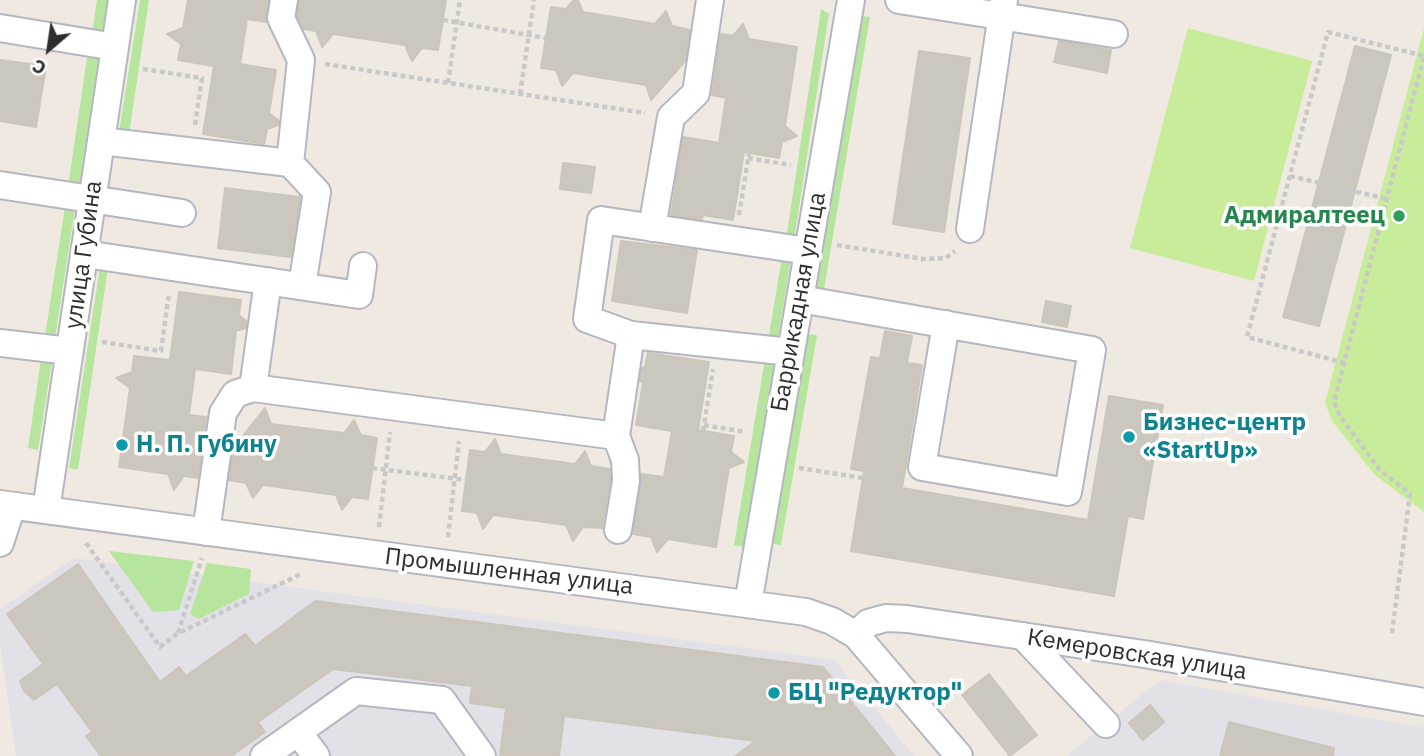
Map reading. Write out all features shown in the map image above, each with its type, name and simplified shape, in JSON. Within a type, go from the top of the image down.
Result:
[{"type":"street","name":"улица Губина","points":[[46,510],[122,0]]},
{"type":"street","points":[[284,0],[281,18],[301,60],[290,163]]},
{"type":"street","points":[[652,228],[671,117],[696,93],[710,0]]},
{"type":"street","name":"Баррикадная улица","points":[[748,604],[851,0]]},
{"type":"street","points":[[899,0],[1047,11],[1114,34]]},
{"type":"street","points":[[970,229],[1003,8]]},
{"type":"street","points":[[0,28],[115,47]]},
{"type":"street","points":[[101,141],[290,163],[317,192],[302,286]]},
{"type":"street","points":[[0,186],[182,213]]},
{"type":"street","points":[[790,352],[631,335],[587,319],[601,220],[808,251]]},
{"type":"street","points":[[85,254],[359,295],[363,267]]},
{"type":"street","points":[[253,388],[268,281]]},
{"type":"street","points":[[800,299],[946,324],[1092,349],[1068,492],[922,467],[946,324]]},
{"type":"street","points":[[618,530],[626,481],[625,460],[616,436],[631,335]]},
{"type":"street","points":[[0,343],[70,351]]},
{"type":"street","points":[[204,543],[223,413],[235,394],[253,388],[616,436]]},
{"type":"street","points":[[0,543],[6,505]]},
{"type":"street","name":"Промышленная улица","points":[[6,505],[46,510],[204,543],[806,612],[832,621],[856,635],[959,756]]},
{"type":"street","name":"Кемеровская улица","points":[[856,635],[868,623],[886,618],[1023,636],[1424,702]]},
{"type":"street","points":[[1023,636],[1106,724]]},
{"type":"street","points":[[264,756],[356,691],[442,700],[482,756]]},
{"type":"street","points":[[299,732],[316,756]]},
{"type":"path","points":[[448,83],[460,0]]},
{"type":"path","points":[[520,94],[534,0]]},
{"type":"path","points":[[443,20],[546,38]]},
{"type":"path","points":[[1345,363],[1247,337],[1328,32],[1424,56],[1335,402],[1340,416],[1379,469],[1410,494],[1392,633]]},
{"type":"path","points":[[301,60],[671,117]]},
{"type":"path","points":[[735,240],[749,156],[791,165]]},
{"type":"path","points":[[1290,176],[1387,199]]},
{"type":"path","points":[[837,245],[923,259],[946,258],[958,250],[970,229]]},
{"type":"path","points":[[717,344],[704,428],[746,432]]},
{"type":"path","points":[[378,528],[393,407]]},
{"type":"path","points":[[448,538],[463,416]]},
{"type":"path","points":[[372,468],[466,480]]},
{"type":"path","points":[[799,468],[863,478]]},
{"type":"path","points":[[84,539],[160,647],[177,634],[311,569]]},
{"type":"path","points":[[177,634],[204,543]]},
{"type":"shaded area","points":[[74,558],[835,660],[914,756],[16,756],[0,645],[0,609]]},
{"type":"shaded area","points":[[1160,680],[1424,728],[1424,756],[1066,756]]},
{"type":"green space","points":[[97,0],[107,0],[102,35],[92,34]]},
{"type":"green space","points":[[140,0],[149,0],[129,134],[119,132]]},
{"type":"green space","points":[[821,9],[829,14],[794,240],[786,239]]},
{"type":"green space","points":[[862,16],[870,17],[824,289],[816,288]]},
{"type":"green space","points":[[1188,28],[1312,61],[1254,281],[1130,248]]},
{"type":"green space","name":"Адмиралтеец","points":[[1424,28],[1424,512],[1375,475],[1332,421],[1325,403]]},
{"type":"green space","points":[[88,51],[99,53],[79,188],[68,187]]},
{"type":"green space","points":[[65,207],[75,208],[55,338],[45,336]]},
{"type":"green space","points":[[782,257],[791,259],[778,337],[769,335]]},
{"type":"green space","points":[[100,267],[108,268],[78,470],[69,468]]},
{"type":"green space","points":[[808,334],[817,335],[781,545],[773,544]]},
{"type":"green space","points":[[41,359],[52,361],[38,450],[28,448]]},
{"type":"green space","points":[[765,359],[775,361],[743,547],[734,545]]},
{"type":"green space","points":[[109,551],[194,561],[179,610],[153,612]]},
{"type":"green space","points":[[207,563],[251,569],[249,594],[199,619],[190,614]]},
{"type":"building","points":[[188,0],[268,0],[266,22],[247,19],[240,64],[276,70],[269,113],[279,121],[278,125],[267,129],[264,144],[203,134],[214,66],[178,60],[181,44],[167,34],[183,28]]},
{"type":"building","points":[[299,0],[446,0],[438,50],[422,48],[412,61],[405,45],[333,34],[322,47],[316,31],[304,29],[297,16]]},
{"type":"building","points":[[574,0],[578,0],[583,12],[655,24],[666,11],[672,26],[690,30],[685,61],[651,100],[646,85],[573,73],[562,86],[556,70],[541,68],[551,7],[566,9]]},
{"type":"building","points":[[743,24],[749,39],[797,47],[785,126],[797,136],[782,142],[779,158],[744,152],[733,220],[703,215],[702,219],[671,215],[683,137],[719,143],[726,98],[712,95],[721,34],[733,36]]},
{"type":"building","points":[[1059,41],[1111,50],[1107,73],[1054,62]]},
{"type":"building","points":[[1355,46],[1391,55],[1319,326],[1283,317]]},
{"type":"building","points":[[919,51],[970,58],[944,232],[893,224]]},
{"type":"building","points":[[0,60],[46,66],[36,127],[0,121]]},
{"type":"building","points":[[563,163],[595,167],[591,193],[560,189]]},
{"type":"building","points":[[225,188],[300,197],[291,257],[218,248]]},
{"type":"building","points":[[621,241],[697,250],[687,313],[612,301]]},
{"type":"building","points":[[179,292],[241,300],[239,315],[246,321],[246,328],[236,331],[231,374],[195,369],[189,415],[206,417],[198,478],[184,476],[174,490],[168,474],[119,467],[130,388],[116,378],[132,372],[134,356],[170,360]]},
{"type":"building","points":[[1046,301],[1071,306],[1067,327],[1042,322]]},
{"type":"building","name":"Бизнес-центр «StartUp»","points":[[885,331],[912,336],[907,363],[922,365],[902,488],[1088,520],[1109,396],[1163,405],[1143,519],[1128,516],[1114,596],[851,551],[864,471],[851,469],[871,357],[880,358]]},
{"type":"building","points":[[648,353],[709,362],[698,430],[734,436],[731,452],[744,462],[729,468],[716,547],[668,539],[657,552],[651,537],[633,534],[641,474],[664,477],[672,431],[636,425],[643,383],[640,381],[642,368],[645,367]]},
{"type":"building","points":[[265,408],[271,424],[344,433],[354,420],[361,435],[377,438],[368,499],[352,497],[342,510],[336,495],[263,485],[253,498],[246,483],[229,480],[234,447]]},
{"type":"building","points":[[495,439],[501,454],[575,464],[585,451],[591,466],[610,469],[602,528],[583,527],[573,541],[566,525],[493,515],[483,529],[477,513],[462,511],[470,450],[485,452]]},
{"type":"building","points":[[78,564],[160,682],[179,667],[186,676],[245,634],[255,646],[315,601],[823,667],[895,756],[735,756],[756,741],[564,716],[559,756],[500,756],[506,708],[470,703],[472,686],[333,669],[258,722],[265,732],[231,756],[101,756],[86,736],[92,732],[57,684],[34,700],[24,691],[20,681],[43,664],[7,614]]},
{"type":"building","points":[[989,674],[1037,735],[1010,756],[962,695]]},
{"type":"building","points":[[1150,705],[1164,722],[1143,740],[1129,723]]},
{"type":"building","points":[[1229,722],[1334,748],[1333,756],[1220,756]]},
{"type":"place","name":"Адмиралтеец","points":[[1399,216]]},
{"type":"place","name":"Бизнес-центр «StartUp»","points":[[1129,437]]},
{"type":"place","name":"Н. П. Губину","points":[[122,445]]},
{"type":"place","name":"БЦ \"Редуктор\"","points":[[774,693]]}]
